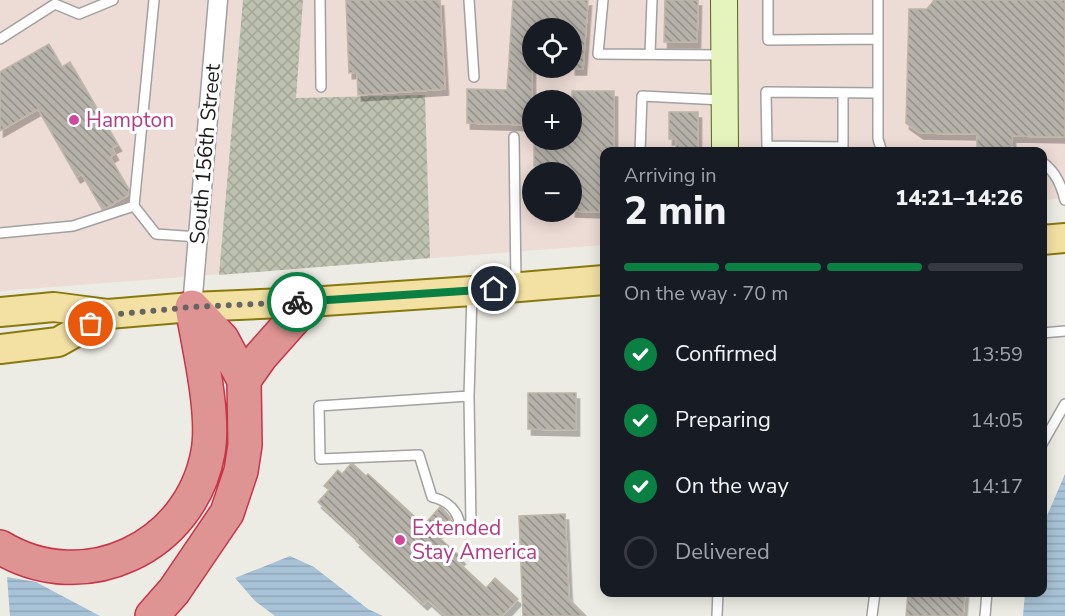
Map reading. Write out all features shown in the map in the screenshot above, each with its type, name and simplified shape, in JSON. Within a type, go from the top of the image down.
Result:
[{"type":"highway","points":[[244,380],[261,356],[309,302]]},
{"type":"highway","points":[[152,616],[174,591],[227,513],[241,471],[245,445],[244,380],[222,339],[192,307]]},
{"type":"highway","points":[[0,547],[37,563],[57,567],[93,566],[113,562],[146,547],[177,520],[196,491],[209,450],[208,409],[192,307]]},
{"type":"main road","points":[[1047,240],[1065,238]]},
{"type":"main road","points":[[0,312],[54,307],[108,315],[192,307],[309,302],[600,280]]},
{"type":"main road","points":[[0,349],[58,342],[108,315]]},
{"type":"street","name":"South 156th Street","points":[[192,307],[218,0]]},
{"type":"street","points":[[724,0],[725,147]]},
{"type":"lane","points":[[0,39],[55,4],[79,14],[113,0]]},
{"type":"lane","points":[[154,0],[134,206],[156,234],[198,237]]},
{"type":"lane","points":[[320,0],[321,87]]},
{"type":"lane","points":[[469,0],[474,77]]},
{"type":"lane","points":[[603,0],[598,54],[724,55]]},
{"type":"lane","points":[[650,54],[652,0]]},
{"type":"lane","points":[[768,0],[768,39],[878,39]]},
{"type":"lane","points":[[878,0],[878,139],[880,147]]},
{"type":"lane","points":[[843,93],[843,147],[767,146],[766,92],[878,93]]},
{"type":"lane","points":[[640,147],[642,96],[724,100]]},
{"type":"lane","points":[[514,137],[516,287]]},
{"type":"lane","points":[[1047,165],[1061,174],[1065,200]]},
{"type":"lane","points":[[0,233],[73,226],[134,206]]},
{"type":"lane","points":[[470,396],[319,406],[320,459],[419,454],[432,497],[444,500],[458,512],[460,525],[471,526],[472,291]]},
{"type":"lane","points":[[1047,333],[1065,331]]},
{"type":"lane","points":[[1047,435],[1065,404]]},
{"type":"lane","points":[[717,616],[718,597]]},
{"type":"lane","points":[[872,616],[874,597]]},
{"type":"lane","points":[[985,616],[987,597]]},
{"type":"shaded area","points":[[0,0],[1065,0],[1065,198],[1047,200],[1047,147],[600,147],[600,245],[0,291]]},
{"type":"shaded area","points":[[243,0],[303,0],[296,98],[425,95],[430,258],[219,275]]},
{"type":"water","points":[[1065,474],[1065,616],[1023,616],[1025,597],[1047,597],[1047,516]]},
{"type":"water","points":[[290,556],[314,567],[368,609],[383,616],[275,616],[255,601],[235,578]]},
{"type":"water","points":[[7,577],[36,582],[100,616],[10,616]]},
{"type":"building","points":[[346,0],[440,0],[445,89],[358,95],[357,72],[349,73]]},
{"type":"building","points":[[513,0],[588,0],[583,69],[582,18],[522,18],[522,78],[532,78],[532,90],[522,90],[522,125],[467,123],[467,89],[507,90]]},
{"type":"building","points":[[665,0],[698,0],[697,42],[664,42]]},
{"type":"building","points":[[934,0],[1065,0],[1065,137],[1012,136],[1012,144],[1007,147],[977,147],[977,134],[920,133],[906,123],[909,9],[927,9]]},
{"type":"building","name":"Hampton","points":[[49,44],[62,67],[70,62],[118,145],[112,148],[115,154],[110,157],[129,190],[128,195],[106,208],[102,209],[82,174],[77,177],[38,109],[0,131],[0,72]]},
{"type":"building","points":[[582,91],[614,91],[614,147],[600,147],[599,212],[582,211],[582,162],[534,162],[534,150],[582,150]]},
{"type":"building","points":[[669,112],[698,112],[698,147],[676,147],[676,139],[669,139]]},
{"type":"building","points":[[528,393],[576,393],[576,430],[528,429]]},
{"type":"building","name":"Extended Stay America","points":[[353,464],[366,476],[368,474],[424,525],[440,507],[443,509],[451,518],[436,535],[462,558],[458,562],[486,588],[495,578],[518,599],[502,616],[446,616],[428,600],[424,604],[318,502],[329,490],[324,486],[338,470],[342,474]]},
{"type":"building","points":[[565,514],[569,599],[586,616],[523,616],[519,516]]},
{"type":"building","points":[[908,597],[965,597],[963,616],[906,616]]},
{"type":"way so far","points":[[91,324],[108,315],[192,307],[297,302]]},
{"type":"place","name":"Hampton","points":[[74,120]]},
{"type":"place","name":"Extended Stay America","points":[[400,540]]},
{"type":"route","points":[[297,302],[494,289]]}]
